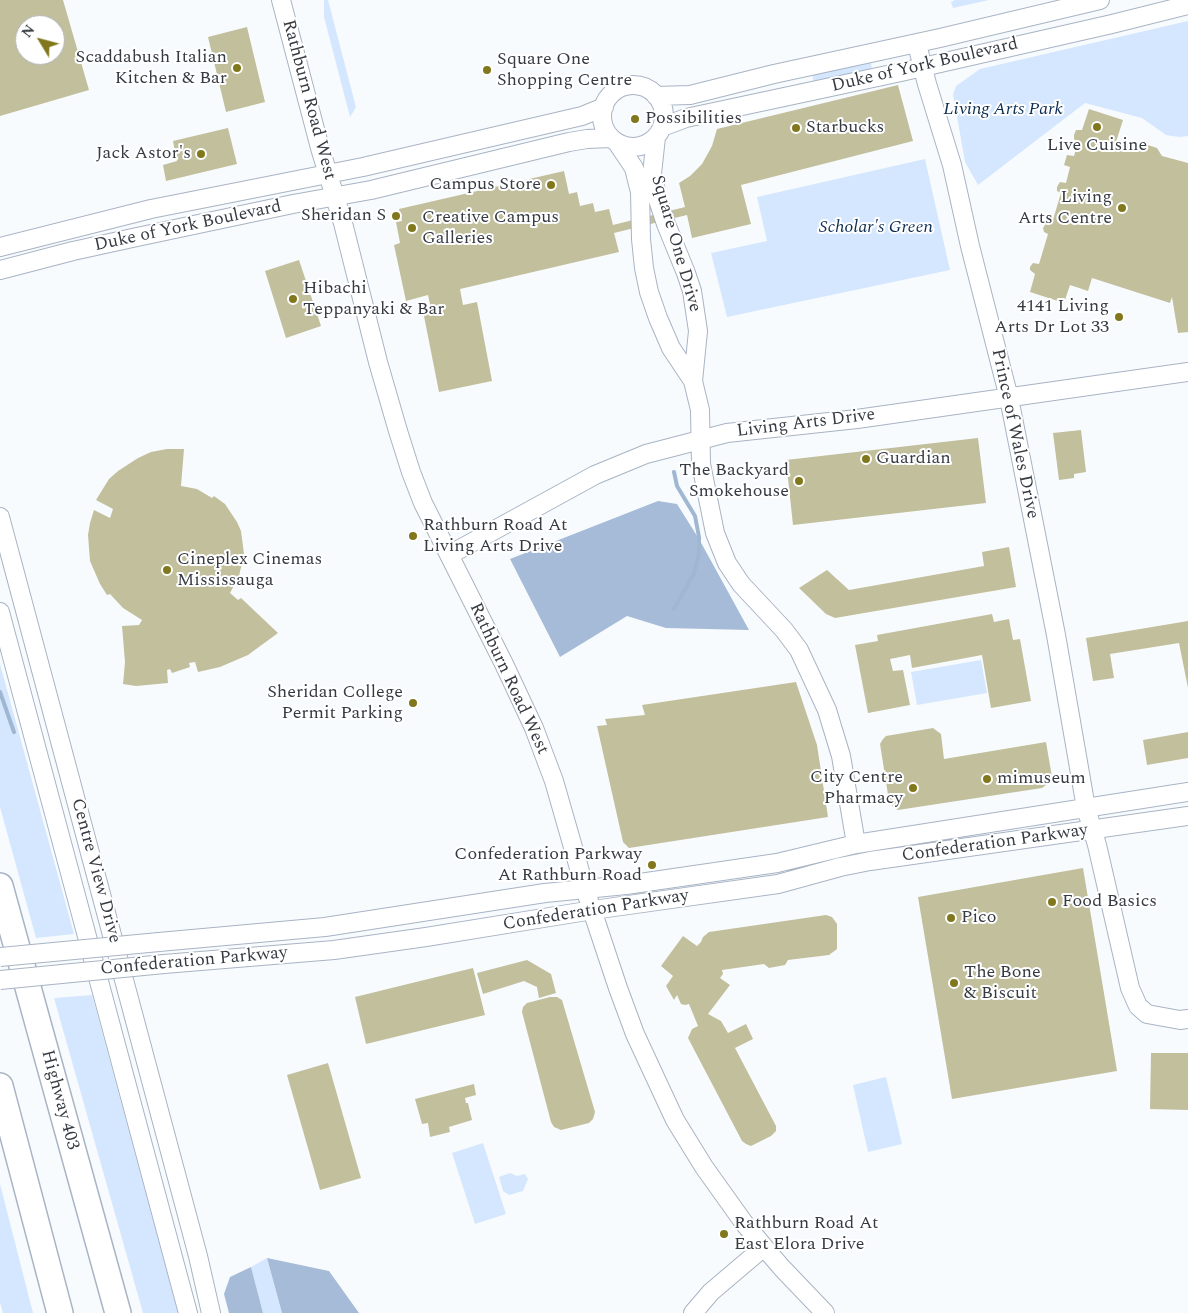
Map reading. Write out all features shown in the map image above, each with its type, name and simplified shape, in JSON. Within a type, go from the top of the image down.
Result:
[{"type":"highway","name":"Highway 403","points":[[0,886],[118,1313]]},
{"type":"highway","points":[[0,1086],[60,1313]]},
{"type":"street","name":"Rathburn Road West","points":[[281,0],[398,431],[423,503],[534,728],[554,781],[585,889],[635,1034],[674,1120],[708,1173],[744,1223],[782,1268],[825,1313]]},
{"type":"street","name":"Duke of York Boulevard","points":[[656,96],[690,95],[774,74],[917,44],[1100,0]]},
{"type":"street","name":"Duke of York Boulevard","points":[[659,132],[686,118],[923,67],[1188,5]]},
{"type":"street","name":"Prince of Wales Drive","points":[[917,44],[952,165],[1008,398],[1058,645],[1086,808],[1097,845],[1130,988],[1138,1006],[1147,1014],[1180,1020],[1188,1019]]},
{"type":"street","points":[[626,86],[636,86],[645,88],[656,96],[662,106],[664,116],[659,132],[648,144],[628,147],[614,141],[604,129],[602,118],[604,107],[610,96],[618,90],[626,86]]},
{"type":"street","name":"Duke of York Boulevard","points":[[0,247],[151,209],[363,167],[582,116],[604,107]]},
{"type":"street","name":"Square One Drive","points":[[659,132],[652,174],[666,224],[692,291],[698,332],[693,381],[700,410],[701,464],[715,533],[727,562],[741,584],[784,630],[799,650],[827,710],[841,756],[856,844]]},
{"type":"street","name":"Duke of York Boulevard","points":[[0,270],[72,251],[371,190],[570,142],[588,139],[614,141]]},
{"type":"street","name":"Square One Drive","points":[[614,141],[634,168],[640,192],[641,238],[649,292],[671,348],[693,381]]},
{"type":"street","name":"Living Arts Drive","points":[[448,556],[596,475],[646,454],[700,440],[727,434],[857,419],[1188,372]]},
{"type":"street","name":"Centre View Drive","points":[[0,517],[198,1256],[211,1313]]},
{"type":"street","name":"Centre View Drive","points":[[0,612],[188,1313]]},
{"type":"street","name":"Confederation Parkway","points":[[0,957],[325,927],[545,893],[626,885],[777,863],[856,844],[1188,792]]},
{"type":"street","name":"Confederation Parkway","points":[[0,980],[334,950],[778,884],[870,861],[1188,816]]},
{"type":"street","points":[[693,1313],[711,1292],[764,1246]]},
{"type":"green space","points":[[324,0],[328,0],[356,107],[350,117],[324,17]]},
{"type":"green space","points":[[955,0],[989,0],[953,8],[951,2]]},
{"type":"green space","name":"Living Arts Park","points":[[1188,21],[1188,136],[1166,135],[1142,118],[1085,103],[978,185],[965,162],[953,94],[956,86],[980,69]]},
{"type":"green space","points":[[871,62],[872,69],[814,82],[812,75]]},
{"type":"green space","name":"Scholar's Green","points":[[925,159],[950,270],[727,317],[711,253],[767,241],[757,197]]},
{"type":"green space","points":[[981,660],[987,693],[917,705],[911,672]]},
{"type":"green space","points":[[0,664],[74,934],[36,938],[0,807]]},
{"type":"green space","points":[[92,995],[178,1313],[143,1313],[54,998]]},
{"type":"green space","points":[[886,1077],[902,1144],[868,1152],[853,1085]]},
{"type":"green space","points":[[483,1143],[506,1214],[475,1224],[452,1153]]},
{"type":"green space","points":[[510,1173],[517,1176],[525,1174],[528,1179],[523,1191],[509,1195],[503,1191],[499,1177]]},
{"type":"green space","points":[[0,1184],[33,1313],[3,1313],[0,1303]]},
{"type":"green space","points":[[267,1258],[282,1313],[263,1313],[251,1267]]},
{"type":"shaded area","points":[[658,501],[677,504],[699,539],[749,630],[666,628],[627,616],[560,657],[510,559]]},
{"type":"shaded area","points":[[267,1258],[329,1271],[359,1313],[282,1313]]},
{"type":"shaded area","points":[[251,1267],[263,1313],[229,1313],[224,1294],[230,1277]]},
{"type":"building","points":[[0,0],[63,0],[89,90],[0,116]]},
{"type":"building","points":[[247,27],[265,102],[226,112],[208,37]]},
{"type":"building","points":[[898,85],[913,141],[741,185],[751,224],[692,238],[687,215],[614,233],[619,252],[460,289],[463,305],[477,302],[492,381],[439,392],[423,311],[431,309],[428,295],[406,301],[394,245],[400,243],[396,222],[402,221],[399,209],[564,171],[569,194],[577,192],[580,206],[593,203],[595,212],[609,209],[613,225],[685,207],[679,183],[690,176],[702,164],[712,146],[717,129]]},
{"type":"building","name":"Living Arts Centre","points":[[1089,109],[1123,120],[1116,142],[1148,145],[1157,148],[1162,156],[1188,163],[1188,332],[1178,333],[1172,297],[1170,303],[1092,278],[1088,291],[1070,285],[1064,303],[1030,292],[1035,274],[1030,270],[1030,267],[1033,263],[1039,264],[1048,234],[1044,232],[1043,228],[1047,222],[1052,223],[1061,193],[1057,191],[1057,187],[1060,182],[1066,183],[1070,167],[1064,165],[1067,155],[1074,156],[1078,142],[1074,139],[1074,135],[1076,130],[1082,130]]},
{"type":"building","points":[[228,128],[237,164],[166,181],[163,165],[177,161],[173,141]]},
{"type":"building","name":"Hibachi Teppanyaki & Bar","points":[[299,260],[321,326],[286,338],[265,271]]},
{"type":"building","points":[[1081,430],[1086,472],[1074,474],[1074,478],[1059,480],[1053,433]]},
{"type":"building","points":[[978,438],[986,503],[793,525],[786,460]]},
{"type":"building","name":"Cineplex Cinemas Mississauga","points":[[167,449],[184,449],[181,486],[197,489],[212,498],[214,496],[225,504],[237,522],[241,531],[244,554],[239,576],[230,593],[238,600],[241,598],[278,633],[248,655],[220,667],[198,672],[195,662],[189,663],[190,667],[172,673],[170,669],[167,670],[168,683],[136,686],[123,684],[125,662],[122,626],[139,625],[142,620],[123,608],[110,594],[107,595],[100,584],[90,561],[88,535],[90,523],[94,510],[110,518],[113,509],[96,500],[109,479],[138,458],[151,452]]},
{"type":"building","points":[[1009,547],[1016,587],[835,618],[826,614],[799,588],[827,570],[849,590],[984,566],[982,552]]},
{"type":"building","points":[[992,614],[994,622],[1009,619],[1013,640],[1020,639],[1031,701],[991,708],[982,655],[912,668],[910,655],[890,659],[893,671],[903,670],[910,705],[868,713],[855,645],[878,641],[877,635]]},
{"type":"building","points":[[1188,621],[1188,688],[1179,643],[1110,654],[1114,678],[1093,681],[1086,638]]},
{"type":"building","points":[[796,682],[817,745],[828,817],[629,848],[623,842],[597,726],[607,725],[605,719],[645,715],[642,705]]},
{"type":"building","points":[[933,728],[941,734],[944,759],[1046,742],[1052,777],[1050,782],[1042,788],[898,810],[889,801],[880,744],[886,736]]},
{"type":"building","points":[[1188,732],[1188,758],[1147,765],[1143,740]]},
{"type":"building","points":[[1083,868],[1117,1071],[952,1099],[918,897]]},
{"type":"building","points":[[826,915],[832,917],[837,924],[837,949],[829,955],[788,960],[785,965],[769,968],[764,964],[722,970],[723,974],[720,978],[730,985],[708,1014],[721,1021],[728,1033],[746,1024],[753,1039],[735,1048],[776,1126],[776,1131],[771,1136],[751,1146],[742,1141],[688,1038],[692,1029],[698,1026],[689,1004],[681,1004],[677,995],[674,1000],[666,986],[673,976],[661,966],[683,936],[697,946],[709,932]]},
{"type":"building","points":[[527,960],[551,974],[556,993],[539,998],[537,987],[524,981],[483,994],[477,973]]},
{"type":"building","points":[[473,968],[485,1015],[366,1044],[355,997]]},
{"type":"building","points":[[557,997],[562,1000],[595,1112],[593,1119],[589,1123],[561,1130],[554,1127],[551,1122],[522,1012],[523,1007],[527,1003]]},
{"type":"building","points":[[1151,1053],[1188,1053],[1188,1110],[1150,1109]]},
{"type":"building","points":[[328,1063],[361,1178],[320,1190],[287,1075]]},
{"type":"building","points":[[474,1084],[476,1095],[465,1098],[472,1120],[449,1127],[450,1132],[430,1137],[428,1123],[422,1124],[415,1099]]},
{"type":"waterway","points":[[674,472],[677,486],[695,516],[699,537],[699,554],[694,573],[674,609]]},
{"type":"waterway","points":[[0,692],[14,732]]},
{"type":"place","name":"Scaddabush Italian Kitchen & Bar","points":[[237,68]]},
{"type":"place","name":"Square One Shopping Centre","points":[[487,70]]},
{"type":"place","name":"Possibilities","points":[[635,119]]},
{"type":"place","name":"Live Cuisine","points":[[1097,127]]},
{"type":"place","name":"Starbucks","points":[[796,128]]},
{"type":"place","name":"Jack Astor's","points":[[201,154]]},
{"type":"place","name":"Campus Store","points":[[551,185]]},
{"type":"place","name":"Living Arts Centre","points":[[1122,208]]},
{"type":"place","name":"Sheridan S","points":[[396,216]]},
{"type":"place","name":"Creative Campus Galleries","points":[[412,228]]},
{"type":"place","name":"Hibachi Teppanyaki & Bar","points":[[293,299]]},
{"type":"place","name":"4141 Living Arts Dr Lot 33","points":[[1119,317]]},
{"type":"place","name":"Guardian","points":[[866,459]]},
{"type":"place","name":"The Backyard Smokehouse","points":[[799,481]]},
{"type":"place","name":"Rathburn Road At Living Arts Drive","points":[[413,536]]},
{"type":"place","name":"Cineplex Cinemas Mississauga","points":[[167,570]]},
{"type":"place","name":"Sheridan College Permit Parking","points":[[413,703]]},
{"type":"place","name":"mimuseum","points":[[987,779]]},
{"type":"place","name":"City Centre Pharmacy","points":[[913,788]]},
{"type":"place","name":"Confederation Parkway At Rathburn Road","points":[[652,865]]},
{"type":"place","name":"Food Basics","points":[[1052,902]]},
{"type":"place","name":"Pico","points":[[951,918]]},
{"type":"place","name":"The Bone & Biscuit","points":[[954,983]]},
{"type":"place","name":"Rathburn Road At East Elora Drive","points":[[724,1234]]}]
